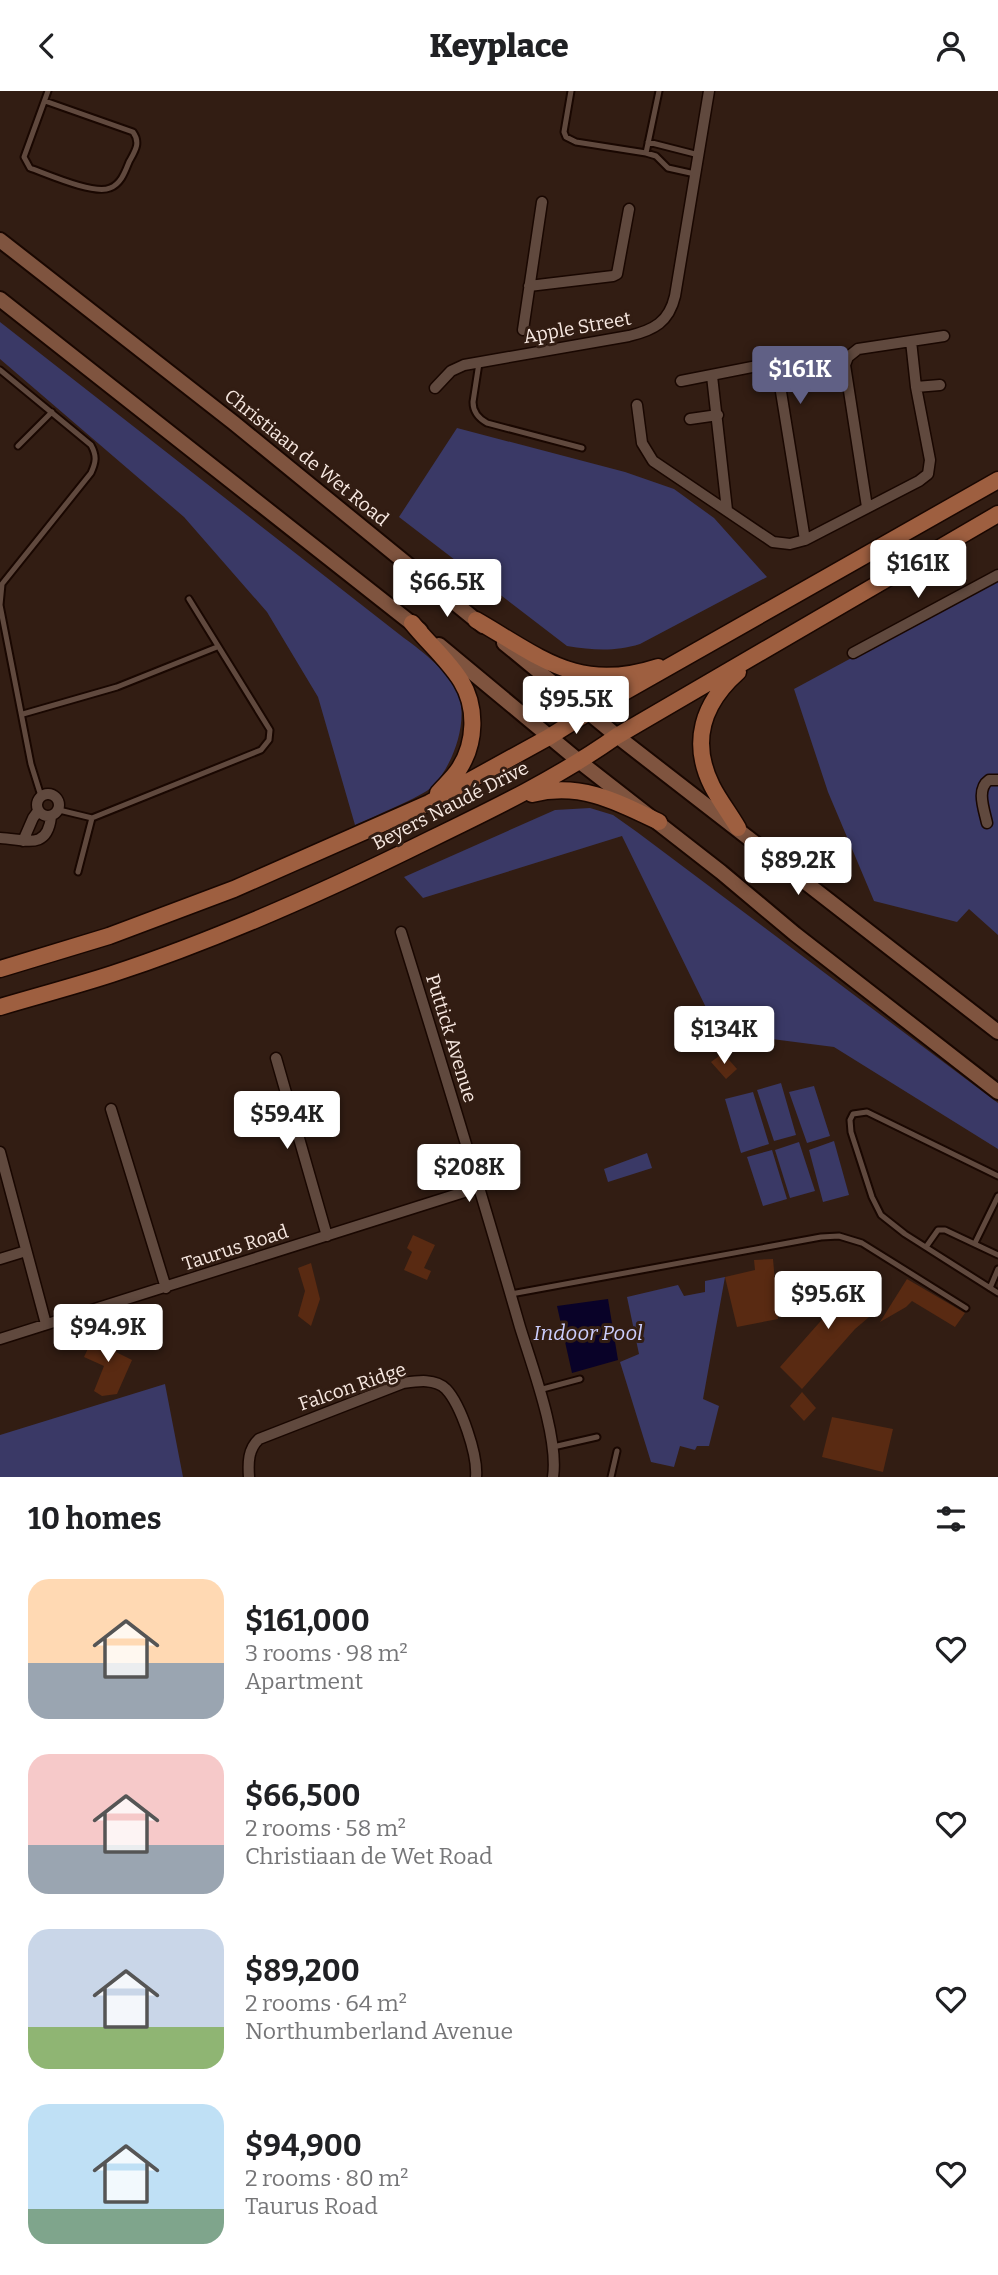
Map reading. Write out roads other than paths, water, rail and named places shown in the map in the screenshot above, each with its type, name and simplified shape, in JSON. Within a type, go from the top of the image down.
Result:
[{"type":"main road","name":"Christiaan de Wet Road","points":[[0,240],[234,423],[617,736],[998,1032]]},
{"type":"main road","points":[[0,299],[412,623],[794,934],[998,1092]]},
{"type":"main road","name":"Beyers Naudé Drive","points":[[0,968],[109,936],[234,889],[429,803],[550,737],[589,712],[998,480]]},
{"type":"main road","name":"Beyers Naudé Drive","points":[[0,1007],[113,974],[189,946],[336,885],[513,798],[580,762],[617,736],[998,514]]},
{"type":"main road","points":[[476,620],[551,663],[577,673],[598,677],[624,676],[688,657]]},
{"type":"main road","points":[[412,623],[461,681],[472,710],[468,751],[459,769],[429,803]]},
{"type":"main road","points":[[738,828],[712,787],[704,766],[700,737],[703,723],[727,681],[758,653]]},
{"type":"main road","points":[[513,798],[545,791],[581,791],[628,807],[659,822]]},
{"type":"street","name":"Apple Street","points":[[435,388],[458,366],[629,336],[660,324],[672,309],[675,296],[709,91]]},
{"type":"street","points":[[523,330],[542,202]]},
{"type":"street","points":[[530,286],[613,277],[617,274],[629,209]]},
{"type":"street","points":[[867,507],[845,365],[848,356],[858,349],[944,336]]},
{"type":"street","points":[[637,405],[642,443],[653,461],[773,542],[790,544],[805,540],[928,474],[930,460],[916,387],[911,341]]},
{"type":"street","points":[[681,381],[767,364],[777,367],[805,540]]},
{"type":"street","points":[[712,376],[727,510]]},
{"type":"street","points":[[916,387],[940,385]]},
{"type":"street","points":[[690,419],[718,415]]},
{"type":"street","points":[[853,653],[998,575]]},
{"type":"street","points":[[987,823],[983,785],[989,780],[998,780]]},
{"type":"street","points":[[0,838],[23,841],[45,836],[49,829],[55,813],[59,802],[49,794],[41,796],[37,804],[38,811],[44,816],[55,813]]},
{"type":"street","points":[[23,841],[38,811]]},
{"type":"street","name":"Puttick Avenue","points":[[401,932],[480,1187],[538,1390],[553,1447],[553,1477]]},
{"type":"street","points":[[276,1058],[327,1236]]},
{"type":"street","points":[[111,1109],[166,1288]]},
{"type":"street","points":[[1,1158],[46,1324]]},
{"type":"street","name":"Taurus Road","points":[[0,1339],[480,1187]]},
{"type":"street","points":[[0,1259],[26,1251]]},
{"type":"street","name":"Falcon Ridge","points":[[250,1477],[248,1459],[253,1444],[259,1439],[403,1383],[426,1381],[446,1389],[454,1401],[474,1447],[475,1477]]},
{"type":"lane","points":[[45,101],[133,132],[138,138],[138,147],[118,183],[110,188],[94,189],[30,168],[24,157],[48,91]]},
{"type":"lane","points":[[572,91],[564,132],[566,137],[576,142],[646,153],[656,156],[668,169],[695,174]]},
{"type":"lane","points":[[646,153],[659,91]]},
{"type":"lane","points":[[648,142],[699,155]]},
{"type":"lane","points":[[479,362],[472,402],[479,418],[486,423],[582,447]]},
{"type":"lane","points":[[0,370],[91,445],[96,460],[91,473],[2,583],[0,605],[31,764],[41,796]]},
{"type":"lane","points":[[18,446],[52,412]]},
{"type":"lane","points":[[55,813],[92,818],[261,750],[267,745],[270,730],[189,599]]},
{"type":"lane","points":[[23,714],[117,687],[217,647]]},
{"type":"lane","points":[[78,872],[92,818]]},
{"type":"lane","points":[[998,1176],[867,1112],[853,1114],[850,1120],[851,1132],[872,1198],[881,1215],[889,1223],[998,1293]]},
{"type":"lane","points":[[975,1243],[998,1196]]},
{"type":"lane","points":[[926,1247],[938,1230],[945,1230],[998,1255]]},
{"type":"lane","points":[[511,1294],[821,1237],[839,1236],[862,1243],[966,1308]]},
{"type":"lane","points":[[990,1288],[998,1269]]},
{"type":"lane","points":[[538,1390],[580,1379]]},
{"type":"lane","points":[[553,1447],[597,1437]]},
{"type":"lane","points":[[611,1477],[617,1451]]},
{"type":"water","name":"Indoor Pool","points":[[608,1299],[618,1360],[572,1373],[557,1306]]}]
